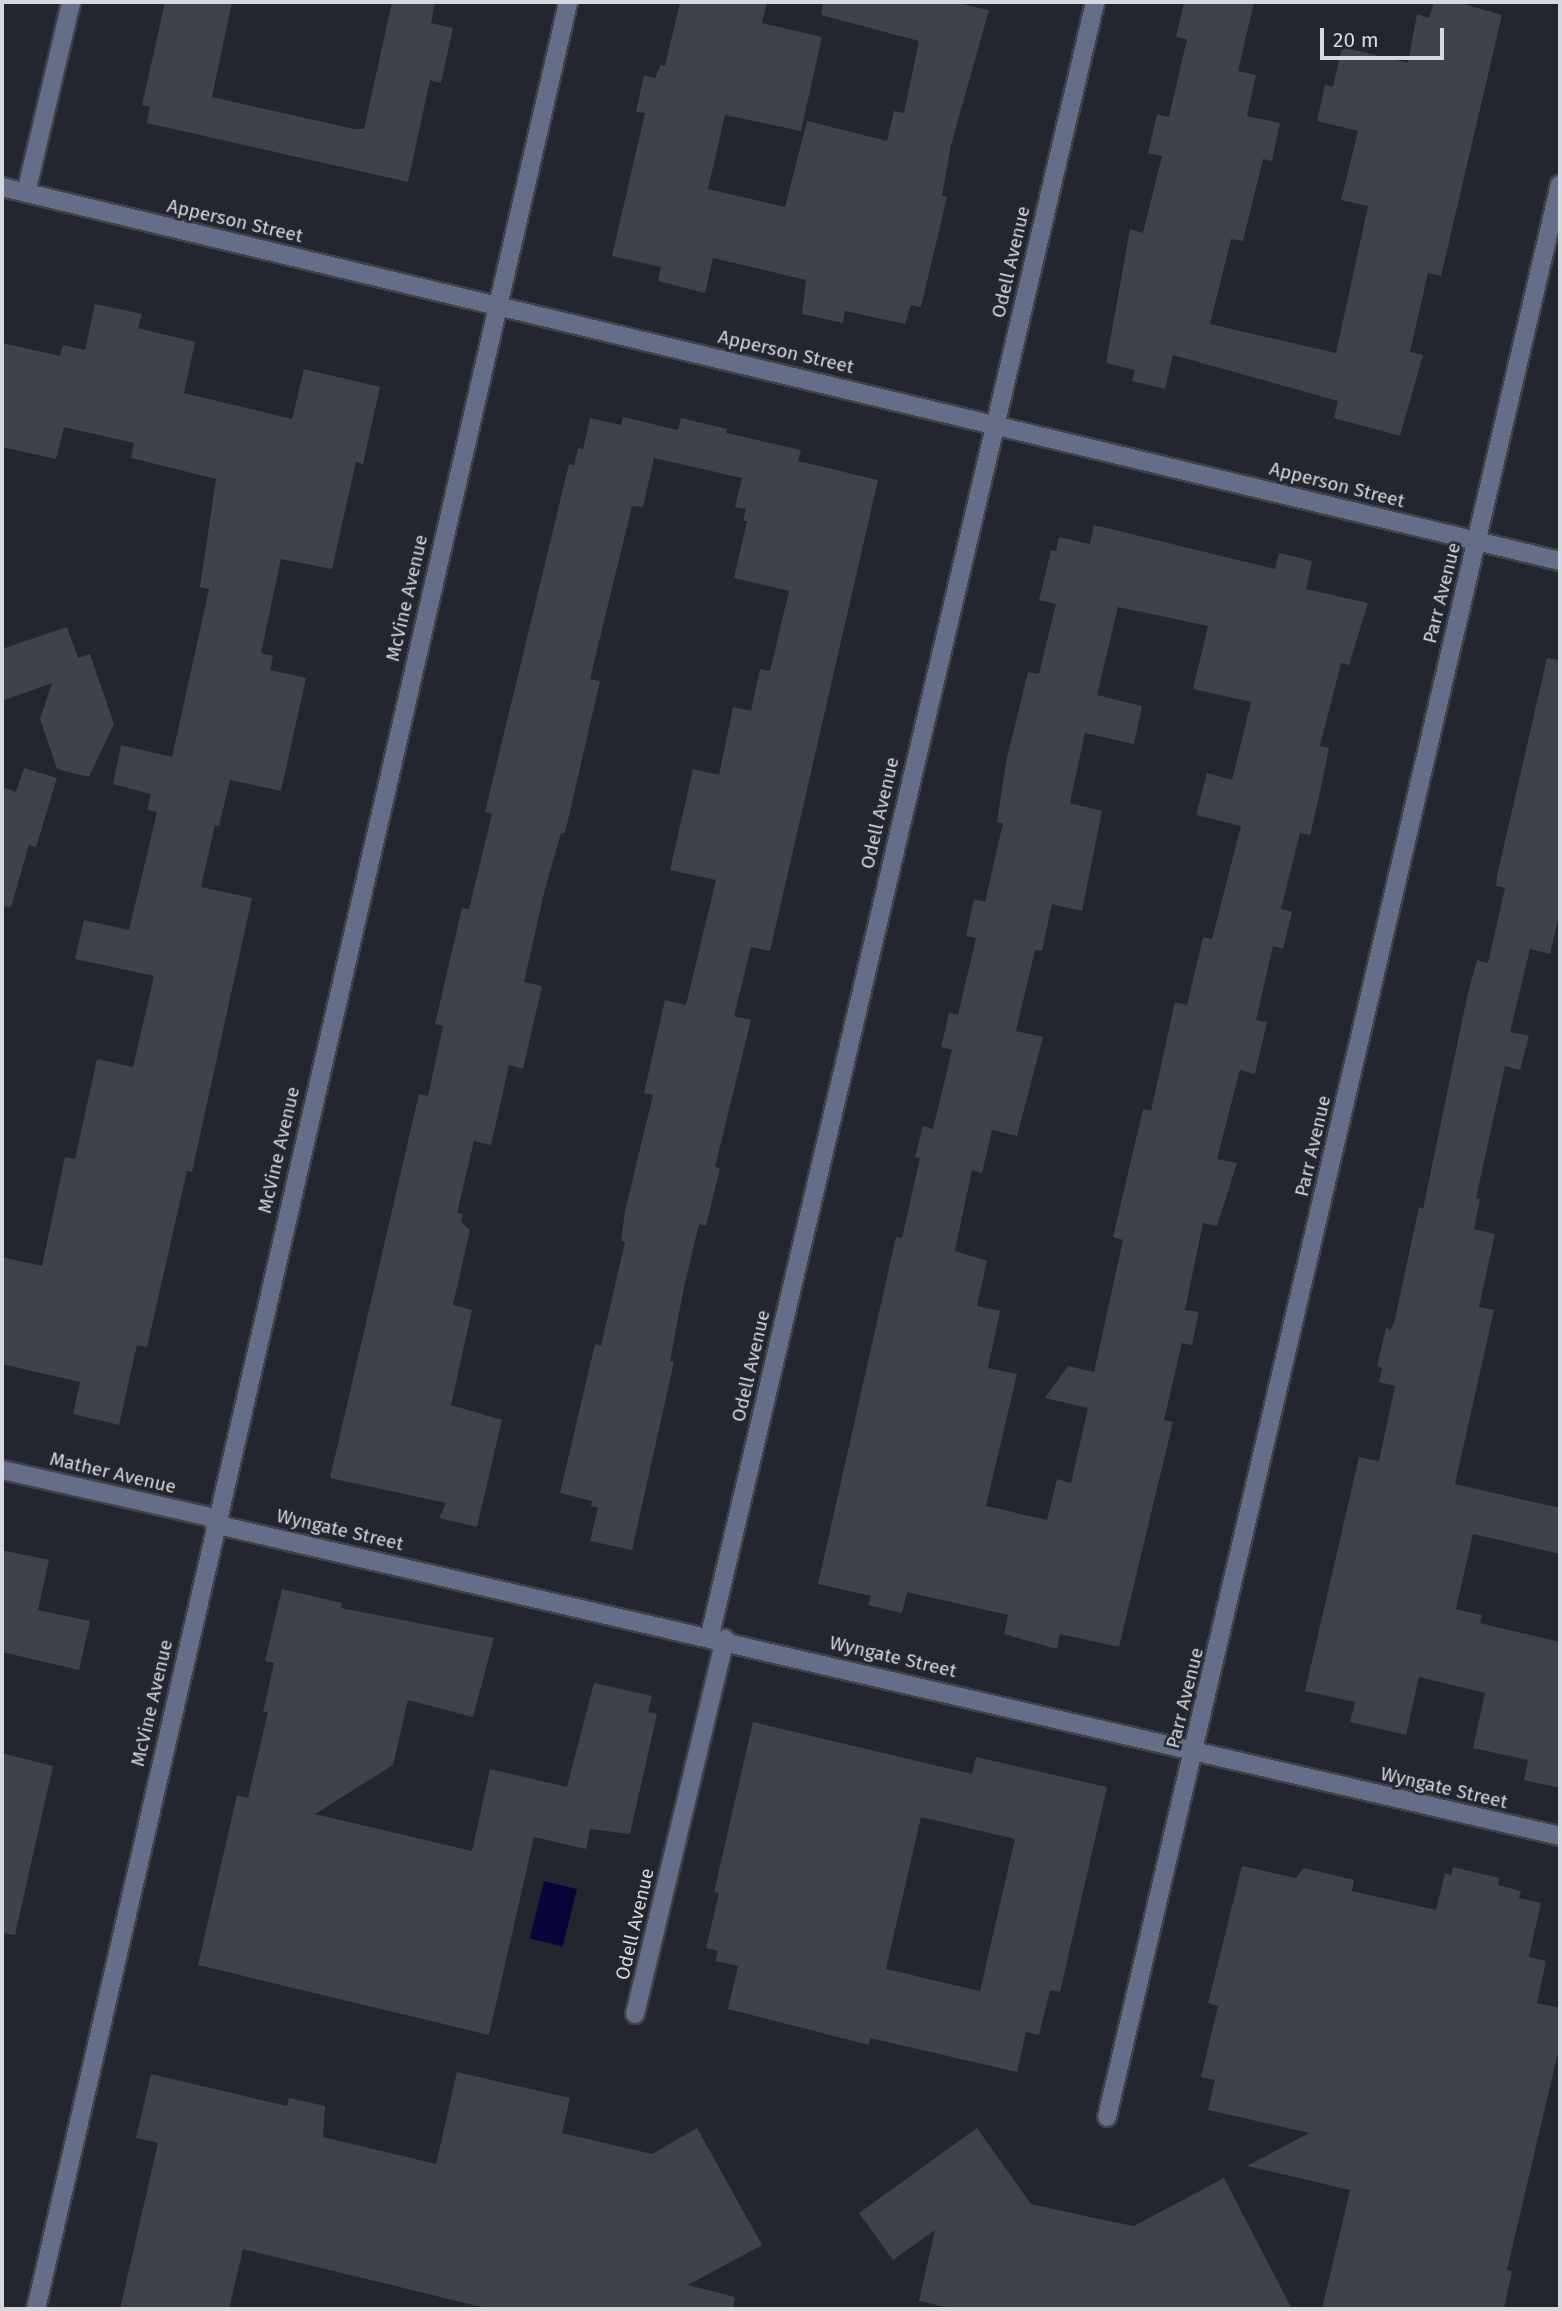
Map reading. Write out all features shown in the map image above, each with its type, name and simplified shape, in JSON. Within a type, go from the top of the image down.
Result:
[{"type":"street","points":[[26,193],[71,2]]},
{"type":"street","name":"McVine Avenue","points":[[36,2309],[215,1521],[568,2]]},
{"type":"street","name":"Odell Avenue","points":[[635,2014],[717,1637],[995,424],[1095,2]]},
{"type":"street","name":"Parr Avenue","points":[[1107,2117],[1560,184]]},
{"type":"street","name":"Apperson Street","points":[[2,187],[1560,561]]},
{"type":"street","name":"Mather Avenue","points":[[2,1470],[215,1521]]},
{"type":"street","name":"Wyngate Street","points":[[215,1521],[1560,1836]]},
{"type":"shaded area","points":[[544,1881],[577,1889],[563,1946],[530,1938]]},
{"type":"building","points":[[165,2],[232,2],[212,97],[364,129],[392,2],[435,2],[431,23],[453,28],[441,83],[430,80],[408,182],[147,123],[150,107],[142,105]]},
{"type":"building","points":[[680,2],[767,2],[762,23],[822,37],[801,131],[725,115],[708,189],[785,207],[807,121],[887,141],[894,111],[904,113],[919,41],[821,15],[823,2],[952,2],[989,10],[951,145],[942,196],[947,197],[921,307],[911,305],[905,324],[845,311],[843,323],[802,314],[806,280],[713,258],[705,293],[658,281],[661,267],[612,256],[645,113],[636,112],[644,75],[655,78],[661,65],[665,66]]},
{"type":"building","points":[[1184,2],[1254,2],[1238,71],[1256,75],[1247,116],[1280,123],[1272,161],[1263,159],[1243,241],[1231,239],[1210,324],[1336,353],[1368,206],[1341,200],[1358,131],[1317,121],[1325,85],[1333,87],[1342,47],[1408,63],[1417,14],[1429,18],[1434,2],[1457,2],[1502,15],[1441,276],[1428,273],[1410,352],[1423,355],[1400,436],[1334,418],[1338,401],[1173,355],[1165,389],[1132,381],[1135,370],[1106,363],[1130,229],[1143,233],[1162,156],[1148,153],[1157,114],[1169,117],[1187,39],[1176,37]]},
{"type":"building","points":[[95,304],[142,314],[138,328],[195,342],[184,393],[292,419],[304,369],[380,387],[363,464],[356,462],[332,569],[281,559],[261,653],[273,656],[270,670],[306,678],[281,791],[230,780],[219,826],[215,825],[201,887],[252,898],[192,1172],[187,1171],[147,1347],[137,1345],[119,1425],[73,1414],[80,1382],[2,1364],[2,1257],[42,1266],[65,1157],[75,1159],[97,1059],[133,1067],[154,976],[75,959],[84,920],[129,930],[157,812],[147,810],[151,794],[113,784],[121,745],[172,757],[209,589],[200,587],[216,479],[131,458],[134,443],[64,427],[56,459],[2,447],[2,343],[60,356],[63,345],[85,350]]},
{"type":"building","points":[[623,417],[678,430],[681,418],[727,429],[726,433],[801,450],[798,461],[878,480],[770,951],[751,947],[734,1016],[751,1020],[715,1167],[720,1168],[706,1226],[699,1224],[684,1287],[670,1361],[674,1362],[632,1550],[590,1541],[598,1508],[591,1506],[592,1501],[560,1493],[595,1344],[601,1346],[625,1242],[621,1241],[625,1211],[653,1095],[644,1093],[665,1000],[686,1005],[716,880],[670,870],[693,769],[719,775],[733,707],[751,711],[760,669],[770,671],[789,591],[734,578],[747,521],[743,521],[746,509],[735,507],[742,478],[654,458],[643,507],[632,506],[590,679],[600,681],[565,833],[561,833],[545,889],[524,982],[542,986],[523,1069],[509,1065],[491,1145],[474,1141],[457,1213],[463,1214],[461,1222],[470,1230],[453,1305],[472,1310],[451,1405],[502,1420],[477,1527],[439,1518],[446,1503],[330,1478],[419,1094],[428,1096],[443,1026],[435,1024],[462,908],[469,909],[492,814],[485,812],[569,464],[574,465],[578,448],[583,449],[590,418],[621,425]]},
{"type":"building","points":[[1094,525],[1275,569],[1279,553],[1312,561],[1306,589],[1368,603],[1349,665],[1341,663],[1320,746],[1329,748],[1319,797],[1310,835],[1300,833],[1281,909],[1292,912],[1283,949],[1273,946],[1256,1020],[1267,1022],[1255,1074],[1240,1070],[1217,1159],[1237,1163],[1217,1226],[1203,1223],[1185,1310],[1199,1312],[1192,1345],[1182,1343],[1164,1420],[1173,1422],[1119,1647],[1060,1634],[1057,1649],[1004,1634],[1008,1615],[907,1592],[902,1613],[868,1605],[871,1596],[818,1584],[896,1237],[902,1238],[920,1158],[915,1157],[923,1126],[933,1129],[952,1050],[941,1047],[949,1013],[958,1015],[976,938],[966,936],[974,899],[985,902],[1003,823],[997,822],[1006,762],[1028,672],[1039,674],[1056,604],[1039,600],[1051,550],[1056,551],[1059,537],[1090,544]],"holes":[[[1118,607],[1208,626],[1193,689],[1251,702],[1232,780],[1207,773],[1196,815],[1241,826],[1212,939],[1203,937],[1187,1005],[1175,1002],[1151,1111],[1143,1109],[1113,1237],[1123,1240],[1094,1372],[1068,1366],[1045,1398],[1088,1408],[1071,1483],[1057,1479],[1047,1520],[986,1506],[1017,1374],[988,1368],[1000,1311],[977,1306],[987,1261],[955,1251],[972,1170],[982,1173],[992,1130],[1017,1136],[1043,1037],[1016,1031],[1035,950],[1042,951],[1052,904],[1082,911],[1102,811],[1070,803],[1085,733],[1134,744],[1142,706],[1097,695]]]},
{"type":"building","points":[[67,627],[78,658],[90,654],[114,724],[89,777],[57,769],[40,719],[52,683],[2,701],[2,649]]},
{"type":"building","points":[[1547,658],[1560,660],[1560,911],[1550,954],[1530,949],[1510,1032],[1529,1036],[1520,1070],[1505,1066],[1476,1198],[1480,1199],[1474,1229],[1495,1234],[1479,1307],[1494,1310],[1455,1484],[1560,1508],[1560,1554],[1473,1534],[1456,1609],[1482,1615],[1480,1623],[1560,1642],[1560,1788],[1524,1780],[1528,1760],[1473,1748],[1485,1693],[1419,1677],[1406,1735],[1350,1722],[1355,1702],[1305,1691],[1359,1457],[1379,1461],[1395,1386],[1379,1382],[1382,1368],[1377,1366],[1386,1328],[1391,1330],[1395,1319],[1419,1207],[1423,1209],[1477,960],[1488,963],[1505,888],[1496,886],[1497,876]]},
{"type":"building","points":[[24,768],[57,778],[36,847],[29,845],[11,907],[2,906],[2,787],[16,792]]},
{"type":"building","points":[[2,1550],[49,1560],[38,1610],[90,1621],[79,1670],[2,1652]]},
{"type":"building","points":[[282,1589],[342,1603],[341,1608],[494,1638],[473,1717],[408,1700],[393,1765],[315,1814],[472,1851],[490,1769],[567,1787],[594,1683],[652,1696],[648,1712],[657,1714],[630,1834],[590,1829],[586,1849],[534,1837],[489,2035],[198,1965],[237,1795],[248,1798],[268,1712],[263,1712],[274,1663],[265,1661]]},
{"type":"building","points":[[753,1722],[972,1774],[976,1757],[1107,1787],[1060,1992],[1050,1990],[1039,2035],[1026,2032],[1017,2072],[870,2038],[869,2045],[728,2009],[738,1966],[715,1961],[718,1951],[706,1948],[719,1893],[714,1892]],"holes":[[[921,1817],[1015,1839],[980,1991],[886,1969]]]},
{"type":"building","points":[[2,1753],[53,1766],[15,1935],[2,1933]]},
{"type":"building","points":[[1242,1866],[1296,1878],[1304,1868],[1354,1880],[1352,1891],[1436,1910],[1445,1873],[1451,1875],[1453,1867],[1499,1878],[1498,1885],[1521,1891],[1519,1898],[1541,1903],[1529,1957],[1546,1961],[1537,2003],[1560,2008],[1560,2044],[1507,2270],[1512,2271],[1504,2309],[1322,2309],[1350,2190],[1247,2166],[1309,2133],[1208,2110],[1215,2080],[1201,2077],[1218,2006],[1208,2003]]},
{"type":"building","points":[[457,2072],[570,2098],[562,2133],[652,2154],[697,2128],[762,2245],[688,2285],[735,2297],[733,2309],[490,2309],[243,2249],[229,2309],[120,2309],[158,2143],[136,2138],[151,2074],[287,2106],[289,2098],[325,2106],[323,2137],[436,2164]]},
{"type":"building","points":[[977,2128],[1031,2204],[1094,2218],[1134,2226],[1224,2178],[1292,2309],[955,2309],[919,2301],[935,2230],[893,2260],[859,2213]]}]
